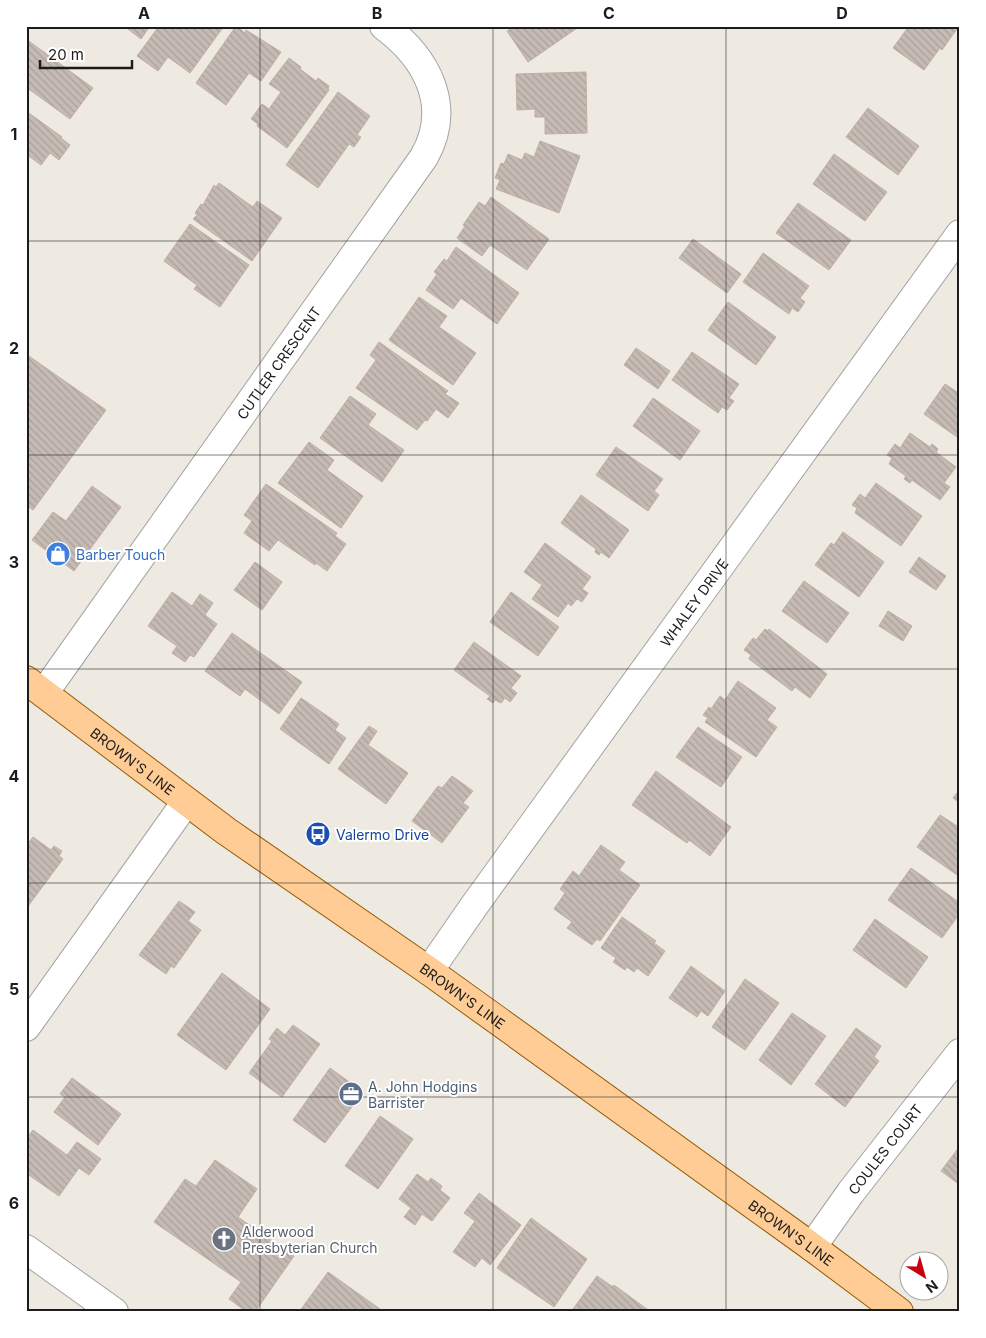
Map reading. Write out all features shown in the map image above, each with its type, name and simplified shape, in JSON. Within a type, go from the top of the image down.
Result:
[{"type":"main road","name":"BROWN'S LINE","points":[[35,687],[226,831],[429,971],[812,1247],[898,1312]]},
{"type":"street","name":"CUTLER CRESCENT","points":[[35,687],[413,173],[430,146],[434,136],[436,116],[431,83],[422,65],[410,48],[384,26]]},
{"type":"street","name":"WHALEY DRIVE","points":[[429,971],[960,234]]},
{"type":"street","points":[[26,1028],[186,802]]},
{"type":"street","name":"COULES COURT","points":[[812,1247],[851,1192],[960,1053]]},
{"type":"street","points":[[26,1248],[114,1312]]},
{"type":"building","points":[[124,26],[150,26],[141,39]]},
{"type":"building","points":[[159,26],[172,26],[178,30],[181,26],[224,26],[190,73],[168,57],[158,71],[137,56]]},
{"type":"building","points":[[236,26],[245,33],[246,30],[281,52],[261,81],[249,73],[226,105],[196,83]]},
{"type":"building","points":[[515,26],[580,26],[528,62],[507,31]]},
{"type":"building","points":[[909,26],[959,26],[942,50],[940,48],[924,70],[893,48]]},
{"type":"building","points":[[26,39],[93,88],[70,119],[26,87]]},
{"type":"building","points":[[289,58],[316,81],[318,78],[329,86],[329,90],[287,148],[257,126],[258,124],[251,119],[262,104],[269,109],[281,92],[269,84]]},
{"type":"building","points":[[586,72],[587,133],[545,134],[545,117],[535,117],[535,109],[517,110],[516,74]]},
{"type":"building","points":[[338,92],[370,116],[357,135],[361,137],[354,147],[349,144],[318,188],[286,165]]},
{"type":"building","points":[[868,108],[919,146],[898,175],[846,137]]},
{"type":"building","points":[[26,111],[70,145],[59,160],[50,153],[41,165],[26,154]]},
{"type":"building","points":[[540,141],[580,156],[559,213],[496,189],[500,180],[495,178],[501,163],[504,164],[508,154],[522,160],[525,153],[534,157]]},
{"type":"building","points":[[834,154],[887,192],[865,221],[813,184]]},
{"type":"building","points":[[219,183],[253,207],[257,201],[282,218],[252,261],[193,219],[214,185],[216,187]]},
{"type":"building","points":[[491,197],[549,239],[527,270],[490,245],[482,256],[457,238],[465,226],[463,225],[479,202],[485,206]]},
{"type":"building","points":[[798,203],[851,240],[829,270],[776,233]]},
{"type":"building","points":[[190,224],[249,265],[220,307],[194,289],[197,285],[164,261]]},
{"type":"building","points":[[693,239],[741,274],[727,293],[679,258]]},
{"type":"building","points":[[456,247],[519,293],[497,324],[461,298],[453,309],[426,290],[437,274],[434,272],[444,259],[447,261]]},
{"type":"building","points":[[763,253],[809,286],[800,298],[805,302],[798,312],[792,308],[789,314],[743,282]]},
{"type":"building","points":[[419,297],[447,316],[439,327],[476,353],[453,385],[389,340]]},
{"type":"building","points":[[728,302],[776,337],[756,365],[708,330]]},
{"type":"building","points":[[379,342],[448,391],[445,394],[459,403],[448,418],[436,409],[417,430],[356,388],[376,360],[370,355]]},
{"type":"building","points":[[636,348],[670,371],[658,389],[624,365]]},
{"type":"building","points":[[692,352],[739,384],[729,398],[734,401],[727,410],[722,407],[718,413],[672,380]]},
{"type":"building","points":[[26,354],[106,410],[33,510],[26,505]]},
{"type":"building","points":[[945,384],[960,394],[960,439],[924,414]]},
{"type":"building","points":[[350,396],[376,414],[368,425],[404,450],[382,482],[320,438]]},
{"type":"building","points":[[653,398],[700,431],[680,460],[633,426]]},
{"type":"building","points":[[910,433],[930,447],[932,444],[938,449],[936,452],[956,467],[944,483],[950,487],[940,500],[912,480],[910,483],[904,479],[906,476],[889,464],[892,458],[887,455],[895,444],[900,448]]},
{"type":"building","points":[[309,442],[334,460],[327,470],[363,496],[341,528],[278,483]]},
{"type":"building","points":[[616,447],[663,479],[654,491],[659,495],[648,511],[596,475]]},
{"type":"building","points":[[876,483],[922,516],[901,546],[855,513],[857,508],[852,505],[860,494],[865,498]]},
{"type":"building","points":[[266,484],[337,533],[335,536],[346,544],[327,571],[278,540],[269,551],[244,533],[252,521],[244,515]]},
{"type":"building","points":[[92,486],[121,507],[74,571],[32,540],[53,512],[66,521]]},
{"type":"building","points":[[581,495],[629,530],[609,558],[601,552],[599,555],[595,552],[596,549],[561,523]]},
{"type":"building","points":[[843,532],[884,562],[859,597],[815,565],[831,543],[834,545]]},
{"type":"building","points":[[545,543],[591,577],[582,589],[588,593],[582,602],[577,599],[571,606],[568,603],[558,617],[532,599],[542,585],[524,572]]},
{"type":"building","points":[[919,557],[946,576],[936,590],[909,572]]},
{"type":"building","points":[[255,562],[282,582],[262,610],[234,590]]},
{"type":"building","points":[[804,581],[849,613],[827,643],[782,611]]},
{"type":"building","points":[[172,592],[192,606],[200,594],[213,603],[205,615],[217,624],[194,657],[190,655],[185,662],[172,653],[177,646],[148,626]]},
{"type":"building","points":[[511,592],[559,627],[538,656],[490,622]]},
{"type":"building","points":[[888,611],[912,626],[903,641],[879,626]]},
{"type":"building","points":[[765,629],[768,631],[769,629],[827,674],[810,698],[795,687],[792,691],[749,659],[751,655],[744,650],[753,638],[756,640]]},
{"type":"building","points":[[232,633],[302,682],[279,714],[245,689],[240,696],[205,671]]},
{"type":"building","points":[[474,642],[521,676],[511,688],[517,693],[510,702],[505,698],[501,703],[495,700],[493,703],[487,699],[490,696],[454,670]]},
{"type":"building","points":[[738,681],[776,708],[767,720],[777,727],[756,757],[705,722],[708,718],[703,715],[709,707],[711,709],[720,696],[725,700]]},
{"type":"building","points":[[301,698],[339,724],[335,730],[346,738],[329,764],[280,729]]},
{"type":"building","points":[[369,726],[377,731],[368,745],[408,773],[386,804],[338,769]]},
{"type":"building","points":[[698,727],[742,757],[721,787],[676,757]]},
{"type":"building","points":[[656,771],[731,827],[710,856],[689,840],[687,843],[632,805]]},
{"type":"building","points":[[452,776],[473,791],[463,803],[469,807],[442,843],[412,821],[438,786],[442,788]]},
{"type":"building","points":[[960,789],[960,803],[953,798]]},
{"type":"building","points":[[940,815],[960,828],[960,877],[917,847]]},
{"type":"building","points":[[33,837],[51,850],[54,846],[62,851],[59,856],[63,859],[26,909],[26,846]]},
{"type":"building","points":[[601,845],[625,862],[619,870],[640,885],[600,941],[597,939],[592,945],[567,928],[572,922],[554,909],[565,893],[560,889],[573,871],[579,876]]},
{"type":"building","points":[[911,868],[960,903],[960,913],[942,938],[888,900]]},
{"type":"building","points":[[179,901],[195,912],[188,921],[201,930],[174,968],[171,966],[166,974],[139,955]]},
{"type":"building","points":[[622,917],[656,941],[654,943],[665,951],[648,976],[637,968],[634,972],[627,967],[625,970],[613,962],[616,958],[601,948]]},
{"type":"building","points":[[875,919],[928,957],[906,988],[853,950]]},
{"type":"building","points":[[691,966],[725,991],[708,1016],[701,1011],[697,1017],[669,998]]},
{"type":"building","points":[[222,973],[270,1009],[226,1070],[177,1035]]},
{"type":"building","points":[[745,979],[779,1003],[745,1050],[712,1027]]},
{"type":"building","points":[[792,1013],[826,1036],[791,1085],[759,1060]]},
{"type":"building","points":[[293,1025],[320,1044],[282,1097],[249,1073],[272,1041],[269,1039],[277,1028],[285,1035]]},
{"type":"building","points":[[856,1028],[881,1046],[874,1057],[879,1061],[845,1107],[815,1084]]},
{"type":"building","points":[[330,1068],[363,1092],[325,1143],[293,1120]]},
{"type":"building","points":[[72,1078],[121,1114],[98,1145],[54,1112],[65,1097],[60,1094]]},
{"type":"building","points":[[380,1116],[413,1139],[378,1189],[345,1166]]},
{"type":"building","points":[[33,1130],[67,1155],[77,1142],[101,1159],[89,1175],[79,1168],[59,1196],[26,1173],[26,1151],[28,1149],[26,1148],[26,1139]]},
{"type":"building","points":[[960,1146],[960,1185],[941,1171]]},
{"type":"building","name":"Alderwood Presbyterian Church","points":[[215,1160],[257,1189],[238,1217],[294,1256],[255,1312],[247,1312],[229,1299],[241,1282],[154,1222],[185,1179],[196,1186]]},
{"type":"building","points":[[417,1174],[428,1182],[431,1178],[442,1186],[440,1190],[450,1198],[432,1221],[422,1214],[415,1225],[404,1217],[411,1208],[399,1199]]},
{"type":"building","points":[[479,1193],[521,1225],[490,1265],[482,1258],[475,1267],[453,1252],[475,1221],[464,1213]]},
{"type":"building","points":[[531,1218],[587,1259],[554,1307],[497,1268]]},
{"type":"building","points":[[328,1272],[380,1309],[378,1312],[299,1312]]},
{"type":"building","points":[[597,1276],[613,1287],[614,1285],[651,1312],[577,1312],[573,1309]]},
{"type":"place","name":"Barber Touch","points":[[58,554]]},
{"type":"place","name":"Valermo Drive","points":[[318,834]]},
{"type":"place","name":"A. John Hodgins Barrister","points":[[351,1094]]},
{"type":"place","name":"Alderwood Presbyterian Church","points":[[224,1239]]}]
